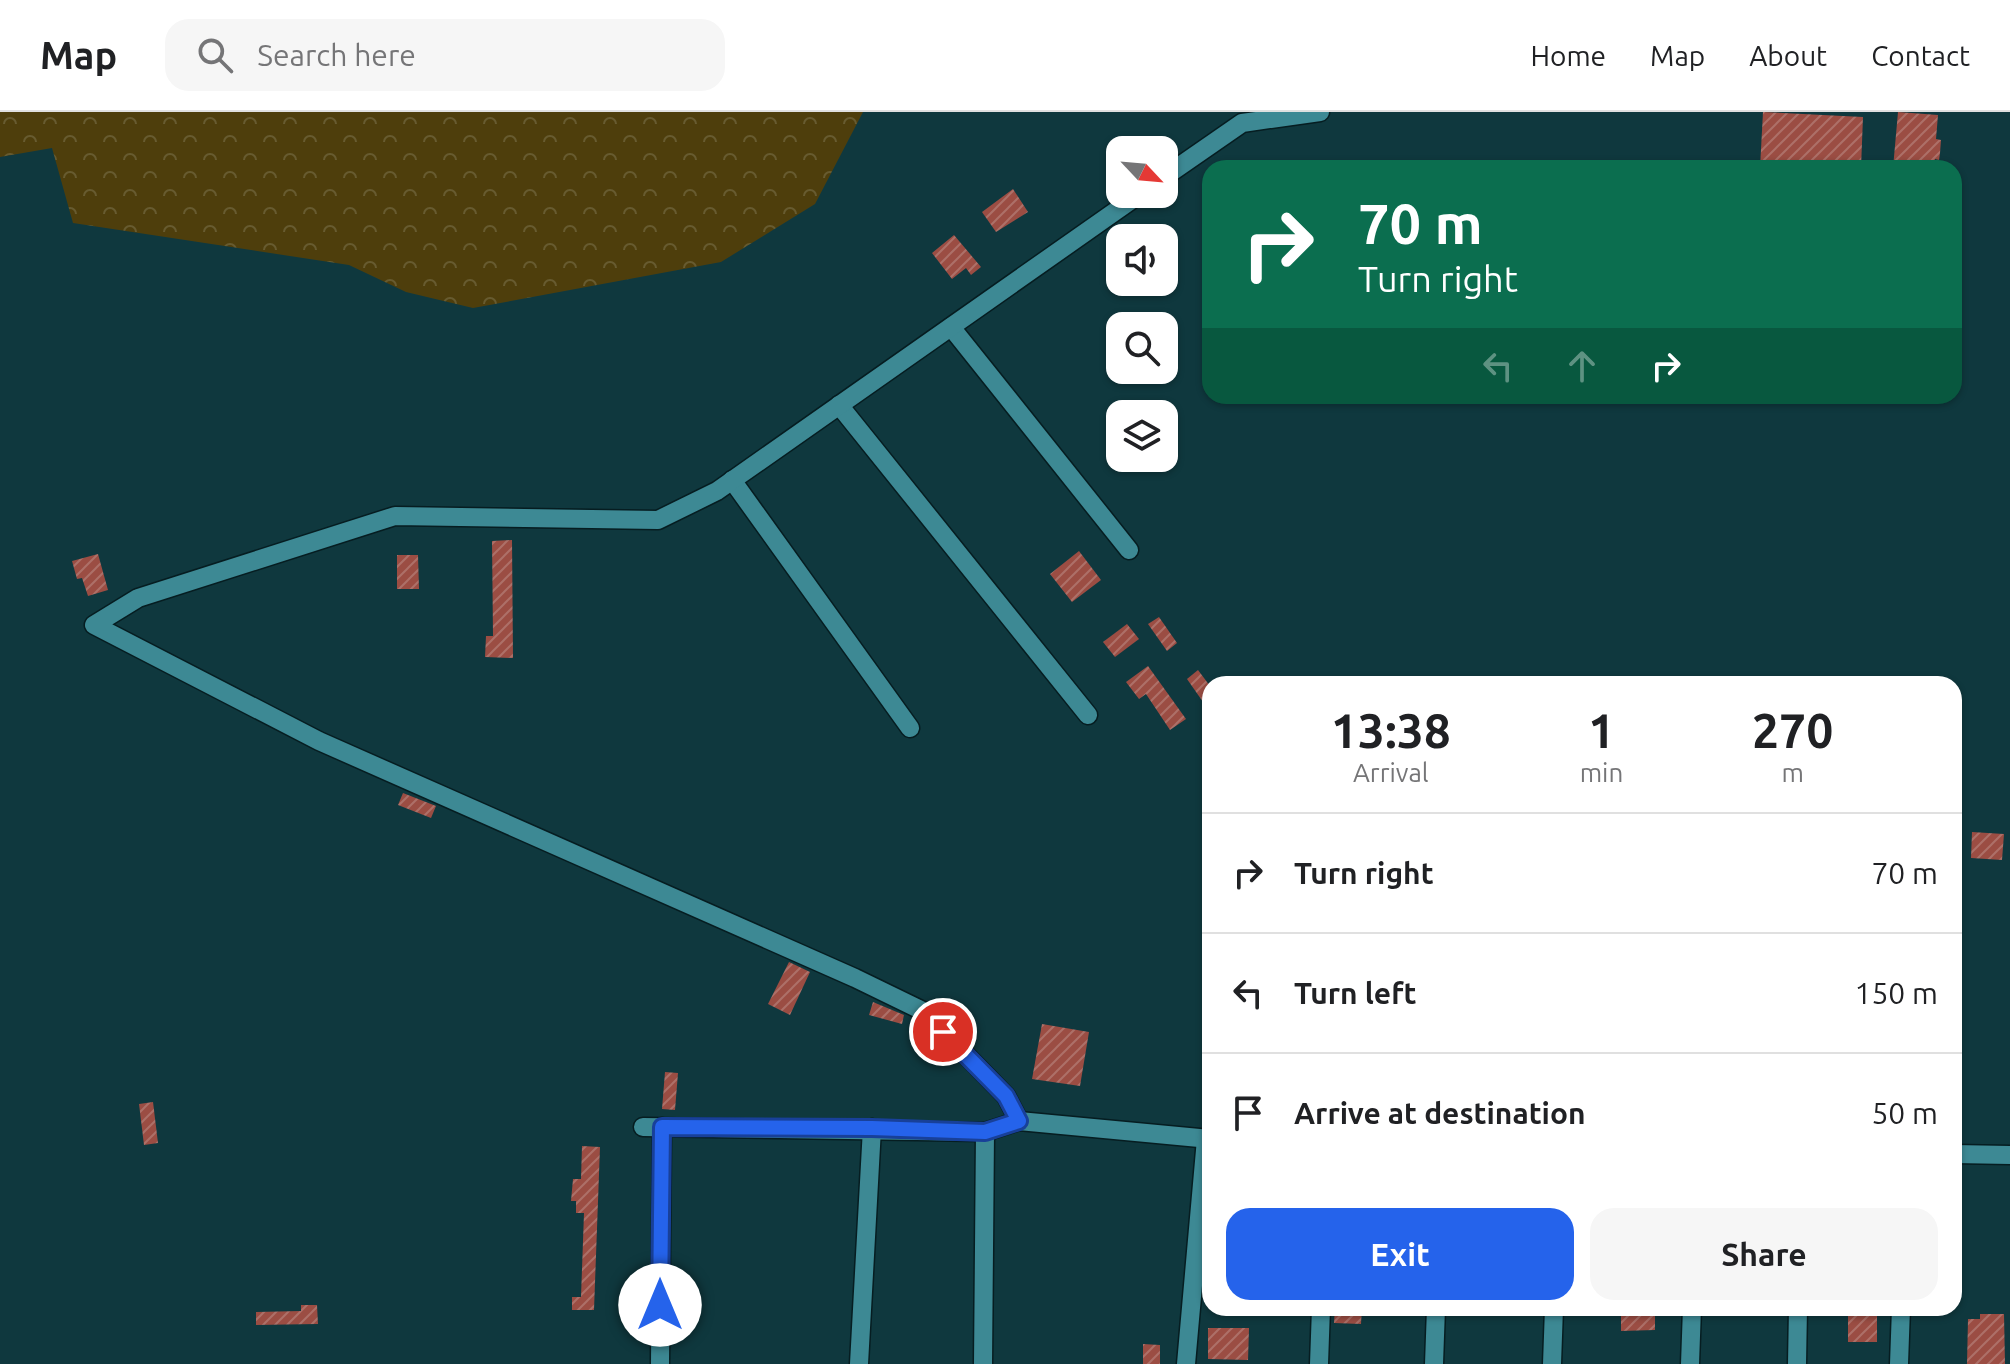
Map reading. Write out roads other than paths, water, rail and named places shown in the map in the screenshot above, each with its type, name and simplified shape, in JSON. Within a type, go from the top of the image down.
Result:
[{"type":"street","points":[[1178,167],[1242,123],[1320,112]]},
{"type":"street","points":[[1019,1121],[1006,1096],[923,1011],[319,741],[94,625],[138,598],[395,516],[658,520],[717,491],[1120,208]]},
{"type":"street","points":[[951,327],[1129,550]]},
{"type":"street","points":[[839,405],[1088,715]]},
{"type":"street","points":[[732,480],[910,728]]},
{"type":"street","points":[[660,1364],[652,1127],[985,1132],[1019,1121],[1202,1138]]},
{"type":"street","points":[[859,1364],[872,1128]]},
{"type":"street","points":[[983,1364],[985,1132]]},
{"type":"street","points":[[1962,1154],[2010,1155]]},
{"type":"street","points":[[1186,1364],[1202,1200]]},
{"type":"street","points":[[1319,1364],[1321,1316]]},
{"type":"street","points":[[1434,1364],[1436,1316]]},
{"type":"street","points":[[1552,1364],[1554,1316]]},
{"type":"street","points":[[1690,1364],[1692,1316]]},
{"type":"street","points":[[1797,1364],[1798,1316]]},
{"type":"street","points":[[1899,1364],[1901,1316]]}]
